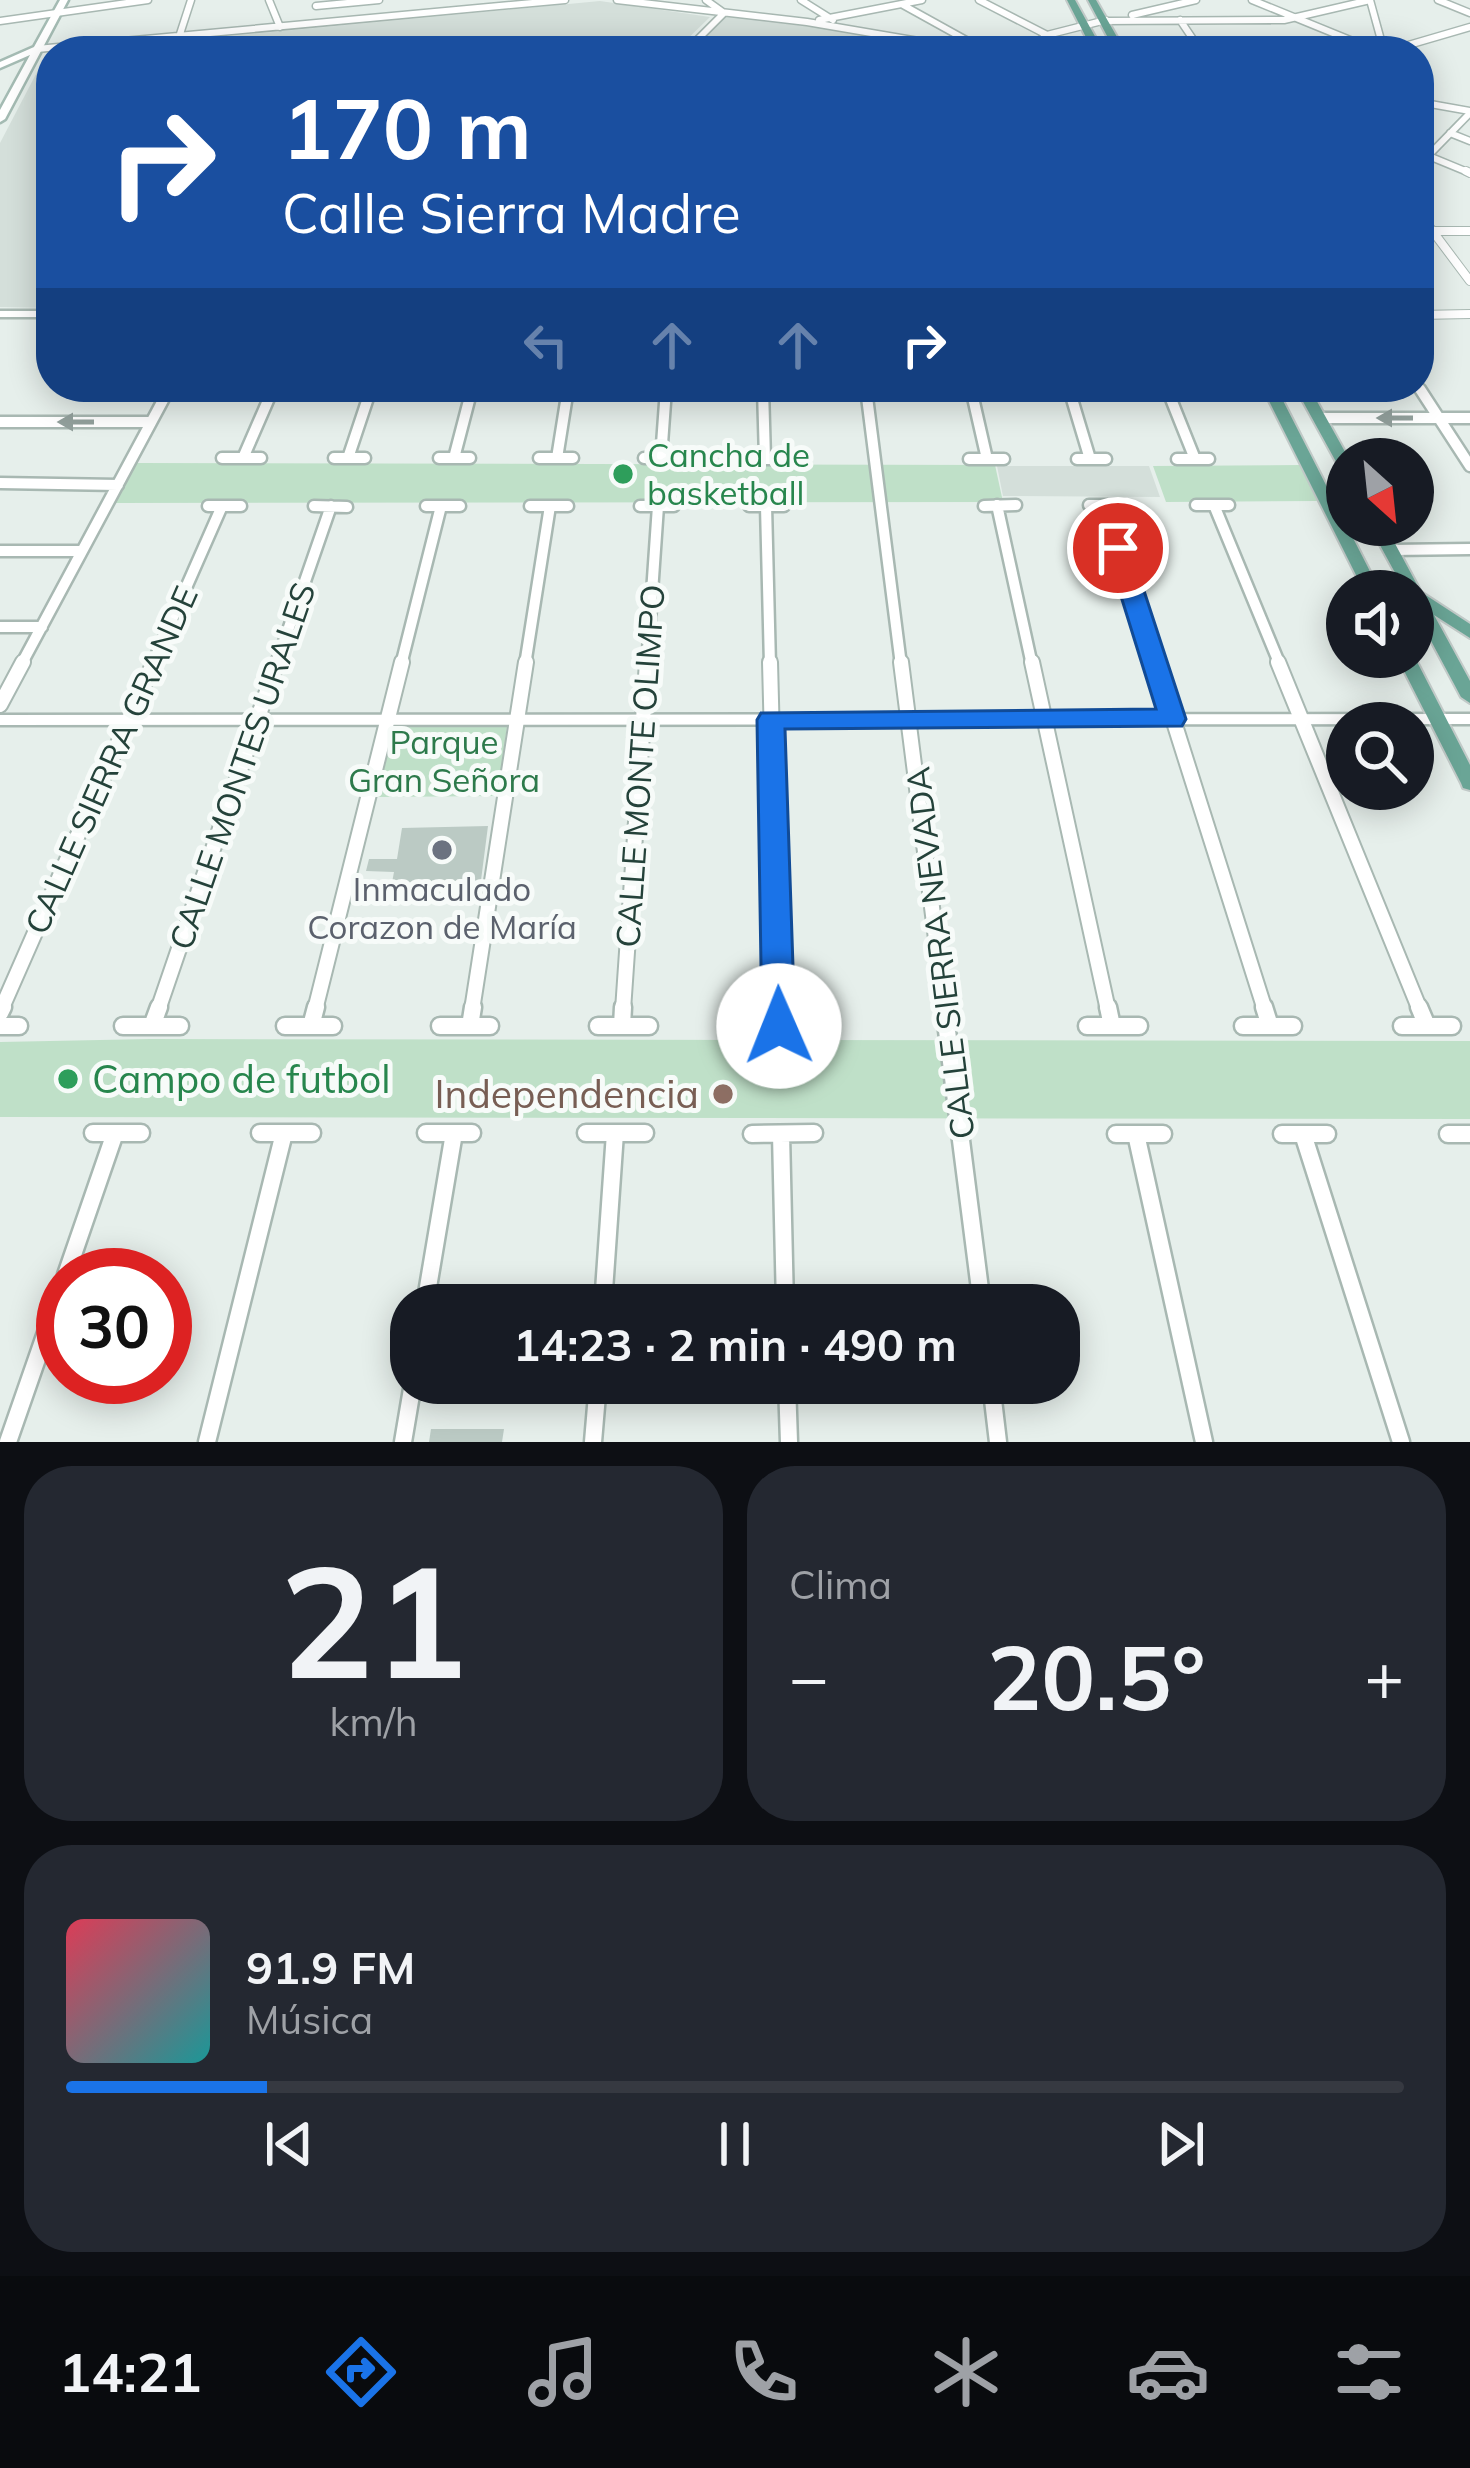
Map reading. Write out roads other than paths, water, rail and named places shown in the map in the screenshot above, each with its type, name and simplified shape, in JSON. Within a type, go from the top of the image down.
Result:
[{"type":"main road","points":[[44,36],[64,0]]},
{"type":"main road","points":[[1092,0],[1112,36]]},
{"type":"main road","points":[[1069,2],[1090,36]]},
{"type":"main road","points":[[0,68],[35,52]]},
{"type":"main road","points":[[0,119],[35,52]]},
{"type":"main road","points":[[1277,402],[1361,570]]},
{"type":"main road","points":[[1310,402],[1330,438]]},
{"type":"main road","points":[[1388,546],[1402,570]]},
{"type":"main road","points":[[1434,606],[1470,632]]},
{"type":"main road","points":[[1434,628],[1470,697]]},
{"type":"main road","points":[[1417,678],[1470,783]]},
{"type":"street","points":[[0,21],[148,0]]},
{"type":"street","points":[[179,36],[191,0]]},
{"type":"street","points":[[269,0],[280,27]]},
{"type":"street","points":[[324,23],[315,3],[379,0]]},
{"type":"street","points":[[189,36],[468,5],[562,0]]},
{"type":"street","points":[[617,0],[890,36]]},
{"type":"street","points":[[665,7],[705,0],[724,13]]},
{"type":"street","points":[[800,0],[850,29]]},
{"type":"street","points":[[806,22],[922,0]]},
{"type":"street","points":[[979,0],[1047,35],[1196,0]]},
{"type":"street","points":[[1252,0],[1343,36]]},
{"type":"street","points":[[1103,21],[1294,18],[1370,0],[1379,36]]},
{"type":"street","points":[[1438,0],[1470,13]]},
{"type":"street","points":[[898,2],[959,36]]},
{"type":"street","points":[[701,36],[724,13]]},
{"type":"street","points":[[1138,13],[1150,20]]},
{"type":"street","points":[[1180,20],[1191,36]]},
{"type":"street","points":[[1434,37],[1470,27]]},
{"type":"street","points":[[1434,105],[1470,112]]},
{"type":"street","points":[[1434,146],[1470,112]]},
{"type":"street","points":[[1450,134],[1470,141]]},
{"type":"street","points":[[1434,157],[1470,173]]},
{"type":"street","points":[[1434,230],[1470,231]]},
{"type":"street","points":[[1434,232],[1470,281]]},
{"type":"street","points":[[0,314],[36,314]]},
{"type":"street","points":[[1434,315],[1470,314]]},
{"type":"street","points":[[0,705],[162,402]]},
{"type":"street","points":[[243,458],[267,402]]},
{"type":"street","points":[[348,458],[367,402]]},
{"type":"street","points":[[454,458],[468,402]]},
{"type":"street","points":[[557,458],[566,402]]},
{"type":"street","points":[[661,458],[665,402]]},
{"type":"street","points":[[762,402],[759,459],[782,459]]},
{"type":"street","name":"CALLE SIERRA NEVADA","points":[[868,402],[912,720],[979,1284]]},
{"type":"street","points":[[974,402],[987,459]]},
{"type":"street","points":[[1071,402],[1084,459],[1106,459]]},
{"type":"street","points":[[1172,402],[1195,459]]},
{"type":"street","points":[[1429,402],[1470,466]]},
{"type":"street","points":[[1319,418],[1470,418]]},
{"type":"street","points":[[0,422],[152,422]]},
{"type":"street","points":[[222,458],[261,458]]},
{"type":"street","points":[[334,458],[365,458]]},
{"type":"street","points":[[439,458],[470,458]]},
{"type":"street","points":[[539,458],[573,458]]},
{"type":"street","points":[[644,458],[677,458]]},
{"type":"street","points":[[1177,459],[1209,458]]},
{"type":"street","points":[[969,459],[1004,459]]},
{"type":"street","points":[[0,483],[118,485]]},
{"type":"street","points":[[1016,505],[990,506],[1044,719],[1112,1026]]},
{"type":"street","points":[[1088,505],[1124,505]]},
{"type":"street","points":[[1105,505],[1270,1026]]},
{"type":"street","points":[[1196,505],[1222,505],[1302,719],[1427,1026]]},
{"type":"street","name":"CALLE SIERRA GRANDE","points":[[0,1013],[215,506],[241,506]]},
{"type":"street","points":[[314,506],[347,506]]},
{"type":"street","name":"CALLE MONTES URALES","points":[[152,1026],[331,506]]},
{"type":"street","points":[[311,1026],[388,720],[434,506],[460,506]]},
{"type":"street","points":[[530,506],[568,506]]},
{"type":"street","points":[[470,1026],[550,506]]},
{"type":"street","points":[[640,506],[674,506]]},
{"type":"street","name":"CALLE MONTE OLIMPO","points":[[622,1026],[658,506]]},
{"type":"street","points":[[749,506],[784,506]]},
{"type":"street","points":[[766,506],[779,1026]]},
{"type":"street","points":[[1390,550],[1470,549]]},
{"type":"street","points":[[0,551],[82,551]]},
{"type":"street","points":[[0,627],[42,627]]},
{"type":"street","points":[[0,721],[1470,719]]},
{"type":"street","points":[[0,1026],[19,1026]]},
{"type":"street","points":[[123,1026],[180,1026]]},
{"type":"street","points":[[285,1026],[333,1026]]},
{"type":"street","points":[[440,1026],[490,1026]]},
{"type":"street","points":[[598,1026],[649,1026]]},
{"type":"street","points":[[755,1026],[807,1026]]},
{"type":"street","points":[[1088,1026],[1139,1026]]},
{"type":"street","points":[[1243,1026],[1292,1026]]},
{"type":"street","points":[[1402,1026],[1452,1026]]},
{"type":"street","points":[[93,1133],[141,1133]]},
{"type":"street","points":[[75,1248],[115,1133]]},
{"type":"street","points":[[260,1133],[312,1133]]},
{"type":"street","points":[[207,1442],[284,1133]]},
{"type":"street","points":[[426,1133],[463,1133],[430,1284]]},
{"type":"street","points":[[586,1133],[645,1133]]},
{"type":"street","points":[[604,1284],[615,1133]]},
{"type":"street","points":[[752,1134],[814,1133]]},
{"type":"street","points":[[1116,1133],[1163,1134]]},
{"type":"street","points":[[781,1134],[785,1284]]},
{"type":"street","points":[[1136,1134],[1204,1442]]},
{"type":"street","points":[[1282,1134],[1327,1134]]},
{"type":"street","points":[[1304,1134],[1401,1442]]},
{"type":"street","points":[[1448,1134],[1470,1134]]},
{"type":"street","points":[[8,1442],[36,1362]]},
{"type":"street","points":[[403,1442],[409,1404]]},
{"type":"street","points":[[593,1442],[596,1404]]},
{"type":"street","points":[[788,1404],[789,1442]]},
{"type":"street","points":[[993,1404],[998,1442]]},
{"type":"place","name":"Cancha de basketball","points":[[623,474]]},
{"type":"place","name":"Inmaculado Corazon de María","points":[[442,850]]},
{"type":"place","name":"Campo de futbol","points":[[68,1079]]},
{"type":"place","name":"Independencia","points":[[723,1094]]},
{"type":"park label","name":"Parque Gran Señora","points":[[444,761]]}]
